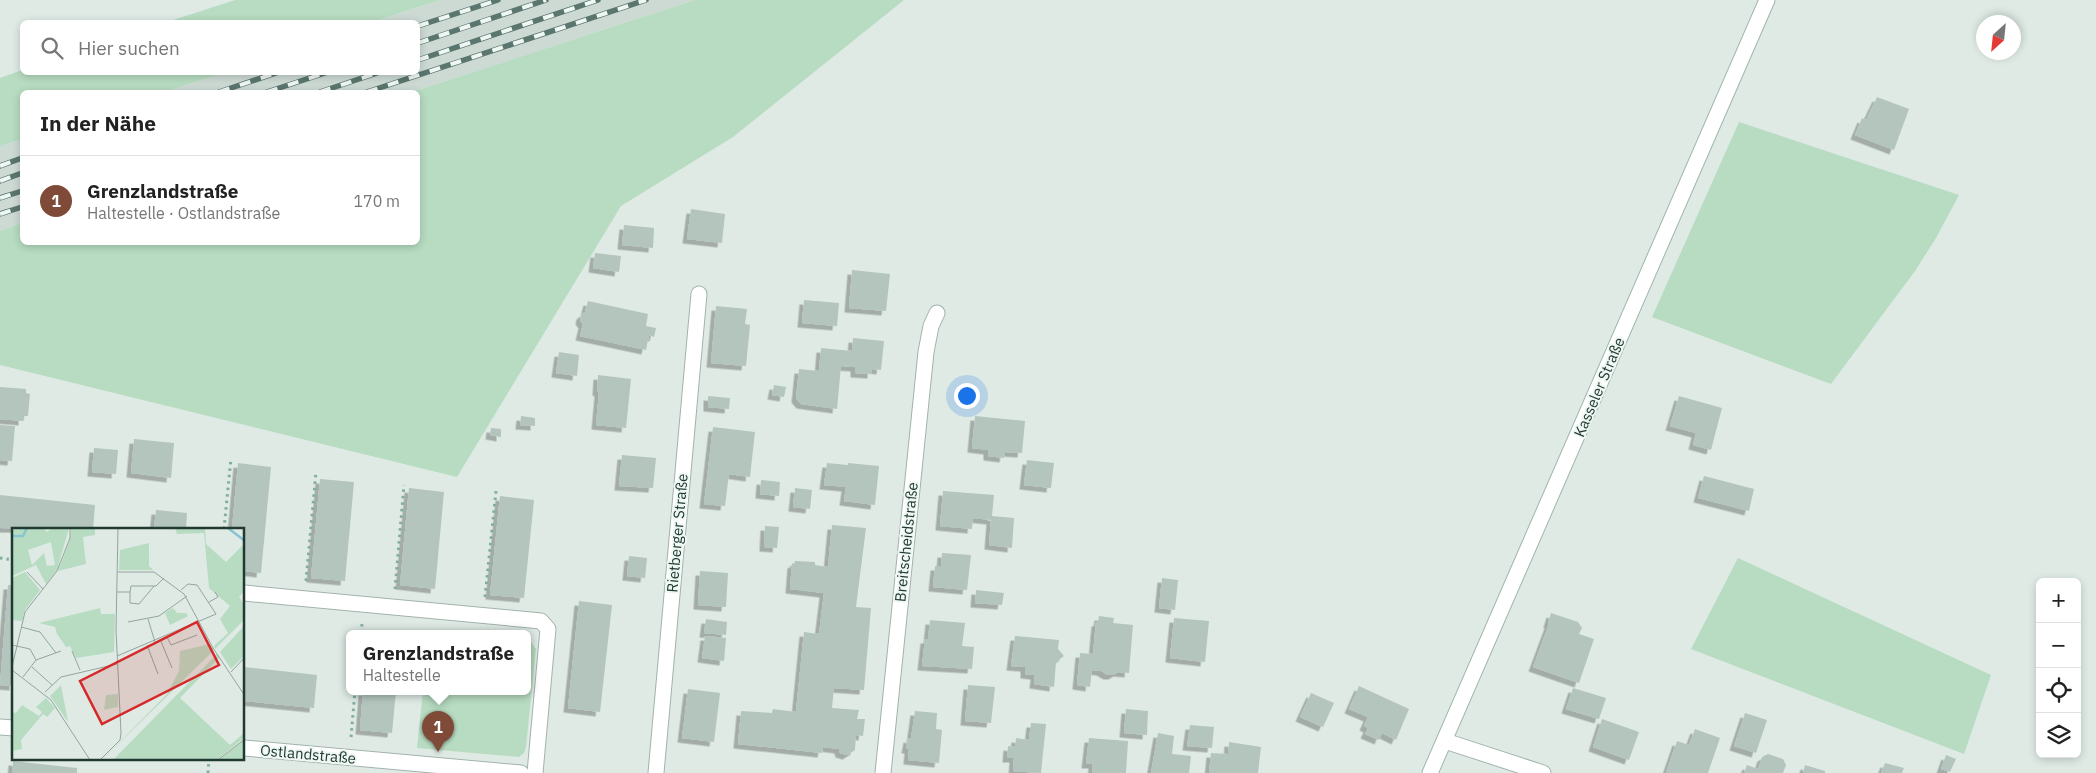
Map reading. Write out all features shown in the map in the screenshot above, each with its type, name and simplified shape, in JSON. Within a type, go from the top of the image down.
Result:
[{"type":"street","name":"Kasseler Straße","points":[[1430,773],[1768,0]]},
{"type":"street","name":"Rietberger Straße","points":[[656,773],[699,294]]},
{"type":"street","name":"Breitscheidstraße","points":[[883,773],[926,352],[931,326],[937,313]]},
{"type":"street","points":[[245,593],[541,621],[548,628],[535,773]]},
{"type":"street","points":[[1444,741],[1543,773]]},
{"type":"street","name":"Ostlandstraße","points":[[245,748],[521,773]]},
{"type":"path","points":[[224,528],[231,458]]},
{"type":"path","points":[[305,599],[316,472]]},
{"type":"path","points":[[393,607],[404,485]]},
{"type":"path","points":[[483,615],[496,491]]},
{"type":"path","points":[[349,758],[355,695]]},
{"type":"path","points":[[208,773],[209,760]]},
{"type":"shaded area","points":[[440,0],[695,0],[418,90],[170,90],[217,75],[420,75],[420,20],[378,20]]},
{"type":"shaded area","points":[[20,140],[20,224],[0,231],[0,146]]},
{"type":"green space","points":[[235,0],[440,0],[378,20],[173,20]]},
{"type":"green space","points":[[695,0],[904,0],[733,137],[621,206],[457,477],[0,365],[0,231],[20,224],[20,245],[420,245],[420,90],[418,90]]},
{"type":"green space","points":[[20,71],[20,75],[217,75],[170,90],[20,90],[20,140],[0,146],[0,78]]},
{"type":"green space","points":[[1739,122],[1959,195],[1936,238],[1915,271],[1831,384],[1652,317]]},
{"type":"green space","points":[[1738,558],[1991,675],[1964,754],[1691,649]]},
{"type":"green space","points":[[531,642],[536,649],[526,747],[524,753],[519,757],[417,748],[423,695],[531,695]]},
{"type":"building","points":[[1877,97],[1909,109],[1894,150],[1855,135],[1862,118],[1866,120]]},
{"type":"building","points":[[691,209],[725,214],[722,243],[687,239]]},
{"type":"building","points":[[624,225],[654,228],[653,248],[622,245]]},
{"type":"building","points":[[595,253],[621,256],[619,272],[593,268]]},
{"type":"building","points":[[852,270],[890,274],[886,311],[849,308]]},
{"type":"building","points":[[804,300],[839,303],[837,326],[802,323]]},
{"type":"building","points":[[588,301],[648,314],[646,326],[656,328],[654,337],[649,335],[646,350],[580,336],[583,324],[580,320],[581,315],[585,312]]},
{"type":"building","points":[[716,306],[747,309],[745,324],[750,325],[746,366],[711,363]]},
{"type":"building","points":[[853,338],[884,341],[881,370],[872,369],[872,374],[855,373],[855,367],[841,366],[837,409],[801,404],[796,398],[799,369],[819,371],[821,348],[852,351]]},
{"type":"building","points":[[559,352],[579,355],[577,376],[556,373]]},
{"type":"building","points":[[598,375],[631,379],[626,428],[596,425],[599,392],[597,391]]},
{"type":"building","points":[[774,385],[786,387],[784,397],[772,395]]},
{"type":"building","points":[[0,387],[26,389],[26,393],[30,394],[28,416],[23,416],[23,421],[0,419]]},
{"type":"building","points":[[708,396],[730,398],[729,409],[708,407]]},
{"type":"building","points":[[1679,396],[1722,408],[1711,450],[1693,445],[1696,433],[1670,426]]},
{"type":"building","points":[[521,416],[535,418],[535,426],[520,425]]},
{"type":"building","points":[[975,416],[1025,421],[1022,453],[1005,452],[1004,458],[988,456],[988,450],[972,448]]},
{"type":"building","points":[[0,425],[15,426],[12,461],[0,460]]},
{"type":"building","points":[[713,427],[755,432],[750,477],[729,474],[725,506],[704,504]]},
{"type":"building","points":[[491,428],[501,429],[501,437],[490,435]]},
{"type":"building","points":[[134,439],[174,443],[171,478],[131,473]]},
{"type":"building","points":[[94,448],[118,450],[116,474],[92,472]]},
{"type":"building","points":[[622,455],[656,458],[653,488],[619,486]]},
{"type":"building","points":[[1027,460],[1054,463],[1051,488],[1024,485]]},
{"type":"building","points":[[238,463],[271,467],[261,573],[245,571],[245,528],[232,528]]},
{"type":"building","points":[[827,463],[879,466],[875,505],[844,501],[846,487],[824,485]]},
{"type":"building","points":[[1704,476],[1754,489],[1749,511],[1698,498]]},
{"type":"building","points":[[320,479],[354,482],[345,581],[311,578]]},
{"type":"building","points":[[761,480],[780,482],[779,496],[760,494]]},
{"type":"building","points":[[409,488],[444,492],[435,589],[400,585]]},
{"type":"building","points":[[795,488],[812,490],[810,509],[793,507]]},
{"type":"building","points":[[943,491],[994,495],[992,516],[1014,518],[1012,548],[989,545],[991,520],[973,518],[972,529],[940,526]]},
{"type":"building","points":[[0,495],[95,505],[93,528],[0,528]]},
{"type":"building","points":[[500,496],[534,500],[524,598],[490,595]]},
{"type":"building","points":[[156,510],[187,513],[186,528],[154,528]]},
{"type":"building","points":[[832,525],[866,528],[856,607],[871,608],[864,690],[834,688],[832,708],[859,710],[857,719],[865,719],[863,736],[856,735],[855,750],[847,755],[840,753],[839,749],[823,747],[822,753],[738,744],[741,711],[772,713],[773,709],[796,712],[804,632],[819,634],[824,593],[790,589],[792,563],[794,564],[795,561],[815,562],[815,565],[828,567]]},
{"type":"building","points":[[765,526],[779,527],[777,548],[764,547]]},
{"type":"building","points":[[942,553],[971,555],[967,590],[933,587],[935,566],[941,566]]},
{"type":"building","points":[[629,556],[647,558],[645,578],[627,576]]},
{"type":"building","points":[[700,571],[728,573],[726,607],[698,605]]},
{"type":"building","points":[[1162,578],[1178,580],[1175,610],[1159,608]]},
{"type":"building","points":[[8,585],[12,585],[12,686],[0,685]]},
{"type":"building","points":[[976,590],[1004,593],[1002,605],[975,603]]},
{"type":"building","points":[[579,601],[612,605],[600,712],[568,708]]},
{"type":"building","points":[[1551,613],[1578,622],[1582,628],[1579,634],[1594,639],[1579,683],[1533,667],[1549,624]]},
{"type":"building","points":[[1099,616],[1114,618],[1113,623],[1133,625],[1129,673],[1118,672],[1108,675],[1101,671],[1092,670],[1090,687],[1077,685],[1080,653],[1093,654],[1096,622],[1098,622]]},
{"type":"building","points":[[1174,618],[1209,621],[1205,662],[1170,658]]},
{"type":"building","points":[[706,619],[727,622],[726,635],[704,633]]},
{"type":"building","points":[[930,620],[965,623],[962,646],[974,647],[972,669],[922,666],[925,639],[928,639]]},
{"type":"building","points":[[705,636],[726,638],[724,661],[702,658]]},
{"type":"building","points":[[1015,636],[1059,640],[1058,649],[1064,656],[1056,662],[1054,687],[1034,684],[1035,675],[1025,674],[1025,667],[1011,666]]},
{"type":"building","points":[[245,667],[317,675],[314,708],[245,701]]},
{"type":"building","points":[[968,685],[995,687],[991,723],[965,721]]},
{"type":"building","points":[[1359,686],[1409,709],[1396,740],[1382,733],[1379,740],[1365,734],[1368,728],[1364,726],[1368,717],[1349,709]]},
{"type":"building","points":[[1573,688],[1606,698],[1599,719],[1566,709]]},
{"type":"building","points":[[688,689],[720,693],[714,742],[682,738]]},
{"type":"building","points":[[1311,693],[1334,703],[1323,727],[1300,717]]},
{"type":"building","points":[[363,695],[396,695],[392,733],[360,730]]},
{"type":"building","points":[[1126,709],[1148,711],[1147,735],[1124,733]]},
{"type":"building","points":[[915,711],[937,713],[936,729],[942,730],[939,763],[908,760],[909,749],[906,749],[908,738],[911,739]]},
{"type":"building","points":[[1745,713],[1767,720],[1756,753],[1734,746]]},
{"type":"building","points":[[1602,719],[1639,732],[1629,760],[1593,747]]},
{"type":"building","points":[[1031,723],[1046,724],[1041,773],[1013,771],[1014,758],[1007,758],[1008,746],[1015,747],[1016,738],[1029,740]]},
{"type":"building","points":[[1190,725],[1214,727],[1212,748],[1187,746]]},
{"type":"building","points":[[1695,729],[1720,738],[1708,773],[1666,773],[1677,741],[1689,745]]},
{"type":"building","points":[[1158,733],[1174,736],[1172,754],[1191,756],[1189,773],[1151,773]]},
{"type":"building","points":[[1089,738],[1128,741],[1126,773],[1092,773],[1093,764],[1086,764]]},
{"type":"building","points":[[1229,742],[1261,747],[1258,773],[1209,773],[1211,753],[1228,754]]},
{"type":"building","points":[[1768,754],[1783,759],[1786,765],[1783,773],[1744,773],[1747,765],[1758,769],[1762,757]]},
{"type":"building","points":[[1946,755],[1956,759],[1950,772],[1941,769]]},
{"type":"building","points":[[13,761],[77,768],[77,773],[12,773]]},
{"type":"building","points":[[1885,763],[1904,768],[1902,773],[1881,773]]},
{"type":"building","points":[[1805,765],[1825,771],[1825,773],[1803,773]]},
{"type":"railway","points":[[420,25],[498,0]]},
{"type":"railway","points":[[420,42],[546,0]]},
{"type":"railway","points":[[420,59],[598,0]]},
{"type":"railway","points":[[420,75],[646,0]]},
{"type":"railway","points":[[225,90],[270,75]]},
{"type":"railway","points":[[273,90],[319,75]]},
{"type":"railway","points":[[326,90],[371,75]]},
{"type":"railway","points":[[373,90],[419,75]]},
{"type":"railway","points":[[0,166],[20,159]]},
{"type":"railway","points":[[0,181],[20,174]]},
{"type":"railway","points":[[0,198],[20,192]]},
{"type":"railway","points":[[0,214],[20,208]]},
{"type":"place","name":"Grenzlandstraße","points":[[438,752]]}]
